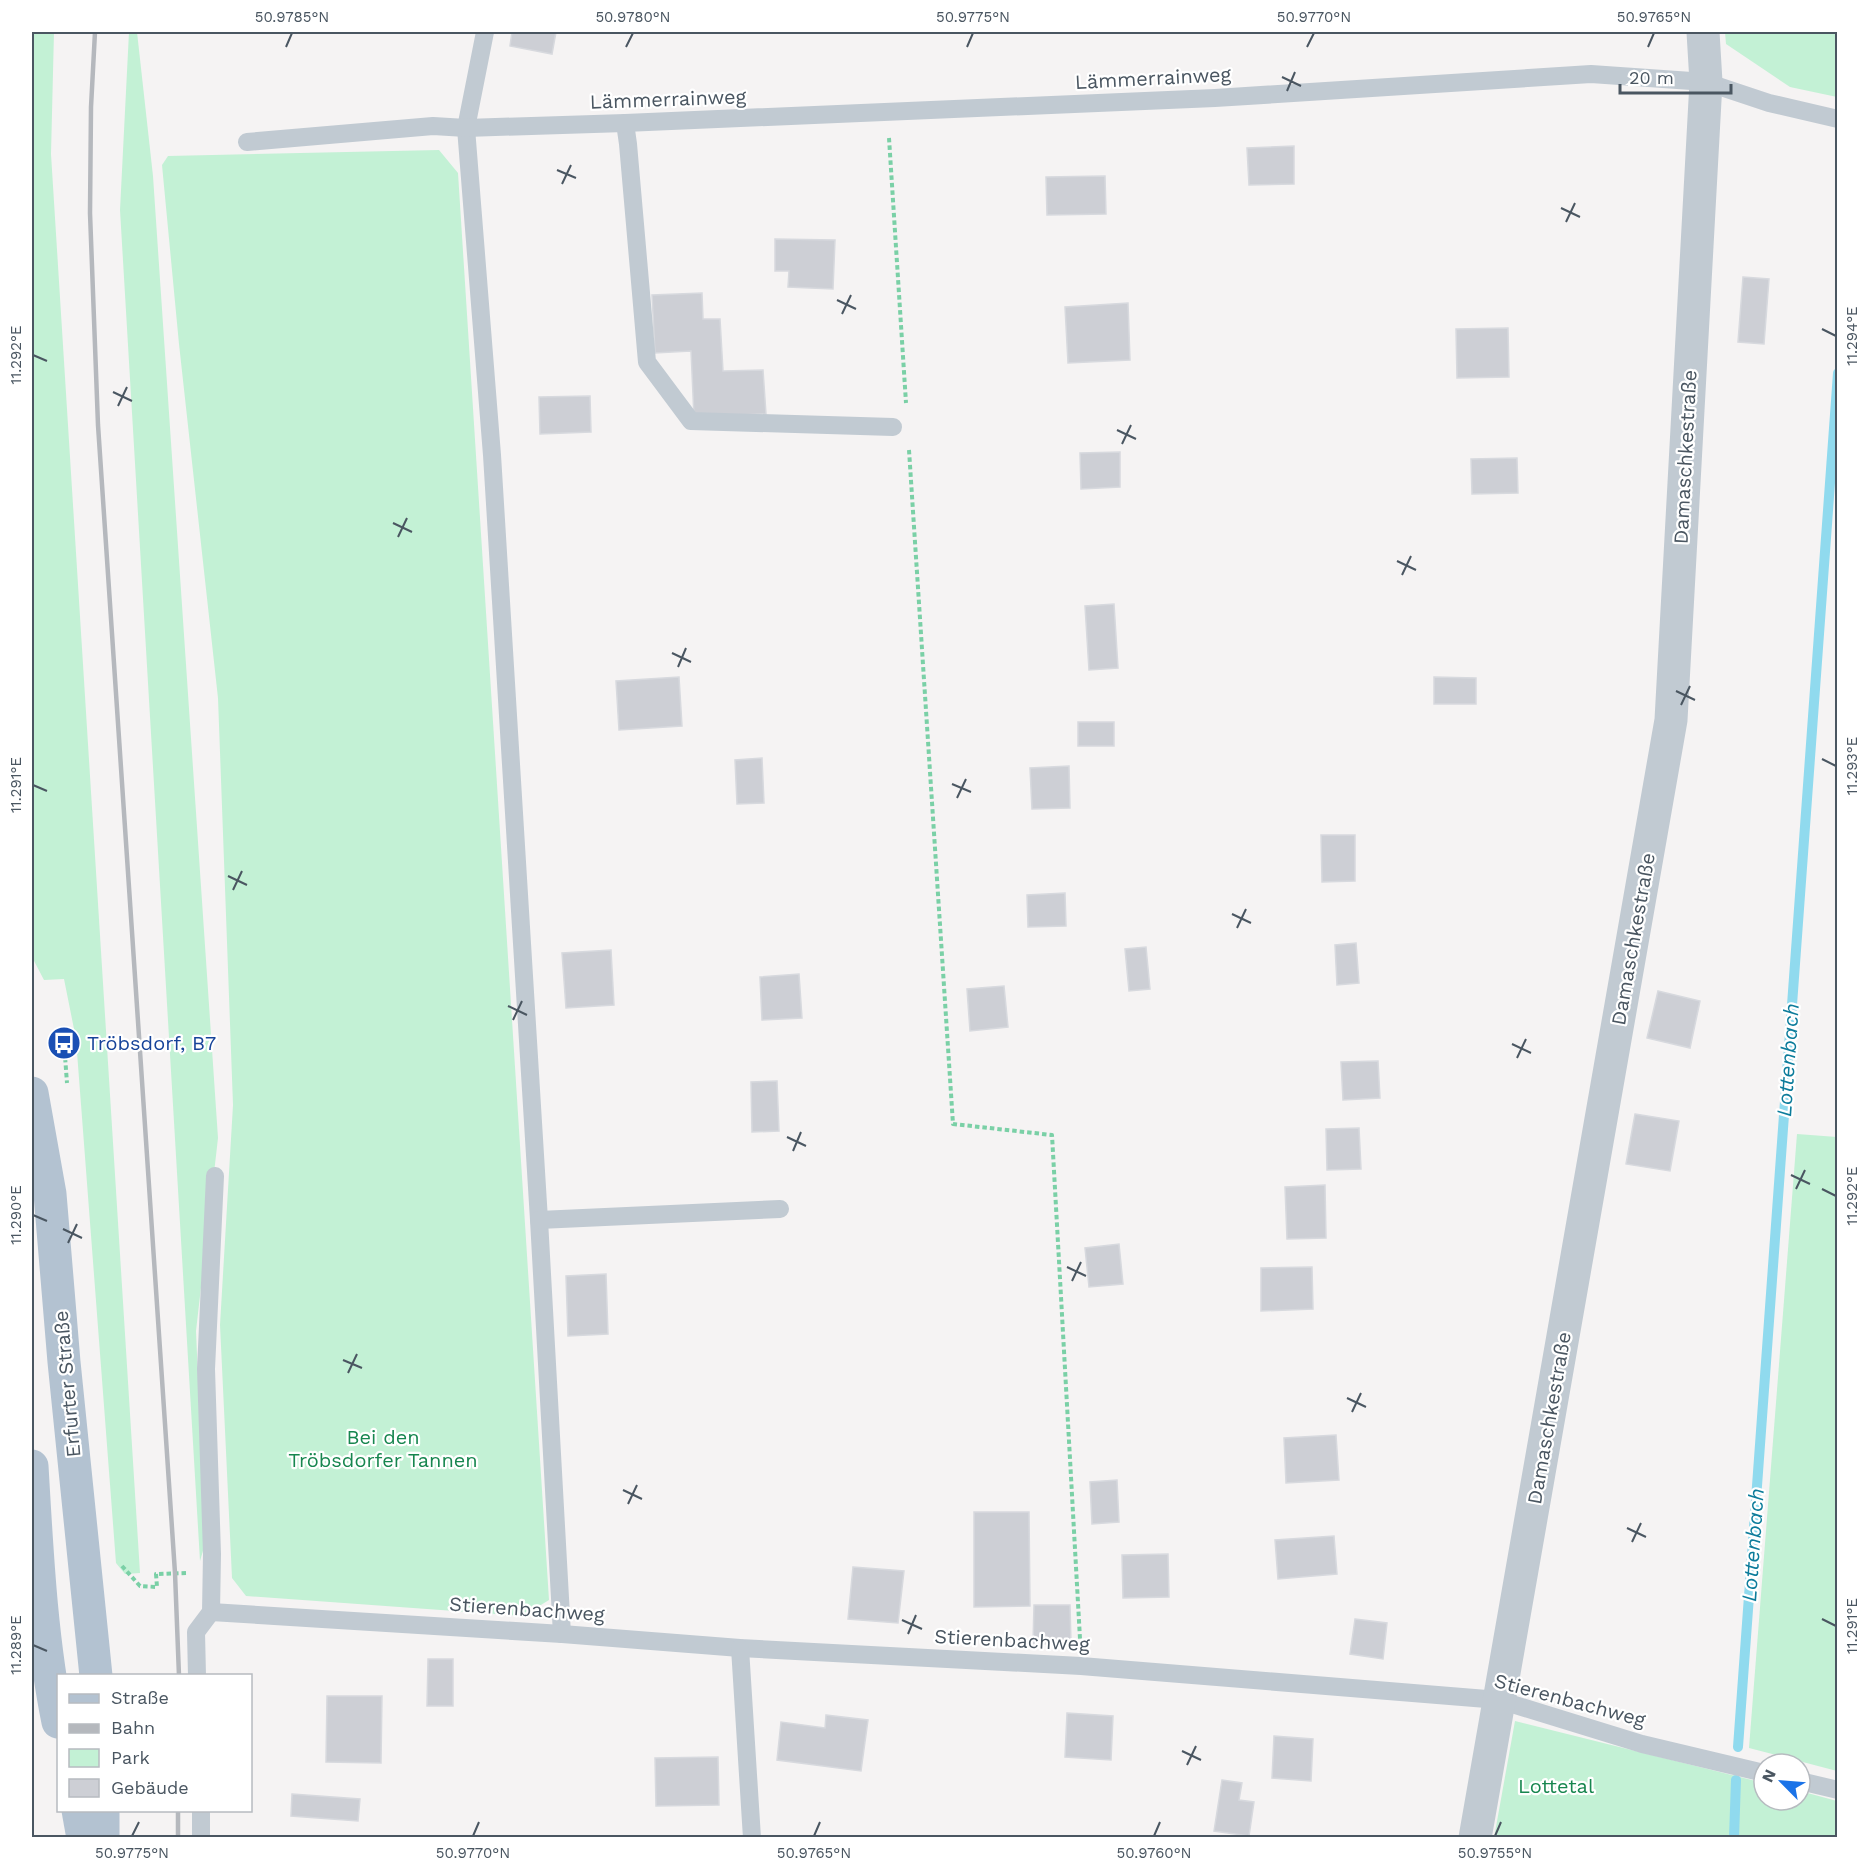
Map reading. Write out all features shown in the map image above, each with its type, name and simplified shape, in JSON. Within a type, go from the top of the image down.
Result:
[{"type":"main road","name":"Erfurter Straße","points":[[32,1093],[50,1194],[63,1362],[96,1674]]},
{"type":"main road","points":[[32,1466],[42,1608],[57,1717]]},
{"type":"main road","points":[[78,1812],[83,1838]]},
{"type":"main road","points":[[103,1812],[103,1838]]},
{"type":"street","name":"Damaschkestraße","points":[[1475,1838],[1671,720],[1706,82],[1703,32]]},
{"type":"lane","points":[[485,32],[466,128],[492,455],[562,1634]]},
{"type":"lane","name":"Lämmerrainweg","points":[[247,142],[433,126],[466,128],[625,123],[1215,98],[1591,74],[1706,82],[1769,103],[1838,119]]},
{"type":"lane","points":[[625,123],[647,362],[691,421],[893,428]]},
{"type":"lane","points":[[197,1674],[196,1632],[211,1612],[212,1554],[206,1370],[215,1176]]},
{"type":"lane","points":[[539,1220],[780,1209]]},
{"type":"lane","name":"Stierenbachweg","points":[[211,1612],[562,1634],[740,1648],[1081,1666],[1499,1700],[1642,1744],[1752,1770]]},
{"type":"lane","points":[[740,1648],[752,1838]]},
{"type":"lane","points":[[1812,1784],[1838,1790]]},
{"type":"lane","points":[[201,1812],[201,1838]]},
{"type":"path","points":[[887,112],[906,406]]},
{"type":"path","points":[[909,441],[953,1124],[1052,1135],[1081,1666]]},
{"type":"path","points":[[116,1559],[140,1586],[157,1587],[156,1574],[186,1573],[198,1582],[211,1612]]},
{"type":"green space","points":[[32,32],[54,32],[51,154],[140,1573],[125,1574],[116,1563],[76,1039],[64,979],[44,980],[32,957]]},
{"type":"green space","points":[[129,32],[137,32],[153,176],[218,1138],[196,1331],[205,1544],[200,1561],[120,210]]},
{"type":"green space","points":[[1725,32],[1837,32],[1837,97],[1790,87],[1726,44]]},
{"type":"green space","name":"Bei den Tröbsdorfer Tannen","points":[[439,150],[458,173],[549,1600],[523,1616],[246,1596],[232,1578],[220,1325],[233,1105],[218,698],[162,165],[168,156]]},
{"type":"green space","points":[[1797,1134],[1837,1137],[1837,1771],[1812,1764],[1812,1752],[1764,1752],[1749,1748]]},
{"type":"green space","name":"Lottetal","points":[[1515,1721],[1752,1780],[1752,1812],[1812,1812],[1812,1794],[1837,1801],[1837,1837],[1494,1838]]},
{"type":"building","points":[[512,32],[556,32],[552,54],[510,46]]},
{"type":"building","points":[[1294,146],[1294,184],[1249,185],[1247,148]]},
{"type":"building","points":[[1105,176],[1106,214],[1047,215],[1046,177]]},
{"type":"building","points":[[775,239],[835,240],[833,289],[788,287],[789,271],[775,271]]},
{"type":"building","points":[[1743,277],[1769,279],[1764,344],[1738,342]]},
{"type":"building","points":[[702,293],[703,319],[720,319],[723,371],[763,370],[766,414],[694,417],[691,351],[655,353],[652,295]]},
{"type":"building","points":[[1128,303],[1130,360],[1068,363],[1065,307]]},
{"type":"building","points":[[1508,328],[1509,377],[1457,378],[1456,329]]},
{"type":"building","points":[[590,396],[591,432],[540,434],[539,397]]},
{"type":"building","points":[[1120,452],[1120,487],[1081,489],[1080,453]]},
{"type":"building","points":[[1517,458],[1518,493],[1472,494],[1471,459]]},
{"type":"building","points":[[1114,604],[1118,668],[1089,670],[1085,606]]},
{"type":"building","points":[[679,677],[682,726],[619,730],[616,681]]},
{"type":"building","points":[[1434,677],[1476,678],[1476,704],[1434,704]]},
{"type":"building","points":[[1078,722],[1114,722],[1114,746],[1078,746]]},
{"type":"building","points":[[762,758],[764,803],[737,804],[735,760]]},
{"type":"building","points":[[1069,766],[1070,808],[1032,809],[1030,768]]},
{"type":"building","points":[[1321,835],[1355,835],[1355,881],[1322,882]]},
{"type":"building","points":[[1065,893],[1066,926],[1028,927],[1027,895]]},
{"type":"building","points":[[1356,943],[1359,983],[1337,985],[1335,945]]},
{"type":"building","points":[[1146,947],[1150,989],[1129,991],[1125,949]]},
{"type":"building","points":[[611,950],[614,1005],[566,1008],[562,953]]},
{"type":"building","points":[[799,974],[802,1018],[762,1020],[760,977]]},
{"type":"building","points":[[1004,986],[1008,1027],[970,1031],[967,989]]},
{"type":"building","points":[[1658,991],[1700,1001],[1690,1048],[1647,1038]]},
{"type":"building","points":[[1378,1061],[1380,1098],[1343,1100],[1341,1062]]},
{"type":"building","points":[[777,1081],[779,1131],[752,1132],[751,1082]]},
{"type":"building","points":[[1635,1114],[1679,1121],[1670,1171],[1626,1164]]},
{"type":"building","points":[[1359,1128],[1361,1169],[1327,1170],[1326,1129]]},
{"type":"building","points":[[1325,1185],[1326,1238],[1287,1239],[1285,1187]]},
{"type":"building","points":[[1119,1244],[1123,1284],[1089,1287],[1085,1248]]},
{"type":"building","points":[[1312,1267],[1313,1309],[1261,1311],[1261,1268]]},
{"type":"building","points":[[606,1274],[608,1334],[568,1336],[566,1276]]},
{"type":"building","points":[[1336,1435],[1339,1480],[1286,1483],[1284,1438]]},
{"type":"building","points":[[1117,1480],[1119,1522],[1092,1524],[1090,1482]]},
{"type":"building","points":[[974,1512],[1029,1512],[1030,1606],[974,1607]]},
{"type":"building","points":[[1334,1536],[1337,1574],[1278,1579],[1275,1540]]},
{"type":"building","points":[[1168,1554],[1169,1597],[1123,1598],[1122,1555]]},
{"type":"building","points":[[853,1567],[904,1571],[898,1623],[848,1619]]},
{"type":"building","points":[[1034,1605],[1070,1605],[1071,1644],[1033,1644]]},
{"type":"building","points":[[1355,1619],[1387,1623],[1383,1659],[1350,1654]]},
{"type":"building","points":[[428,1659],[453,1659],[453,1706],[427,1706]]},
{"type":"building","points":[[327,1696],[382,1696],[381,1763],[326,1762]]},
{"type":"building","points":[[1067,1713],[1113,1716],[1111,1760],[1065,1757]]},
{"type":"building","points":[[826,1715],[868,1720],[861,1771],[777,1760],[781,1722],[825,1728]]},
{"type":"building","points":[[1274,1736],[1313,1739],[1311,1781],[1272,1778]]},
{"type":"building","points":[[718,1757],[719,1805],[656,1806],[655,1758]]},
{"type":"building","points":[[1222,1780],[1242,1783],[1239,1800],[1254,1802],[1249,1836],[1214,1831]]},
{"type":"building","points":[[292,1794],[360,1799],[358,1821],[291,1816]]},
{"type":"building","points":[[351,1836],[399,1836],[399,1838],[351,1838]]},
{"type":"waterway","name":"Lottenbach","points":[[1738,1747],[1838,373]]},
{"type":"waterway","name":"Lottenbach","points":[[1734,1838],[1736,1780]]},
{"type":"railway","points":[[95,32],[91,107],[90,213],[98,425],[175,1573],[179,1674]]},
{"type":"railway","points":[[178,1812],[178,1838]]},
{"type":"place","name":"Tröbsdorf, B7","points":[[64,1043]]}]
